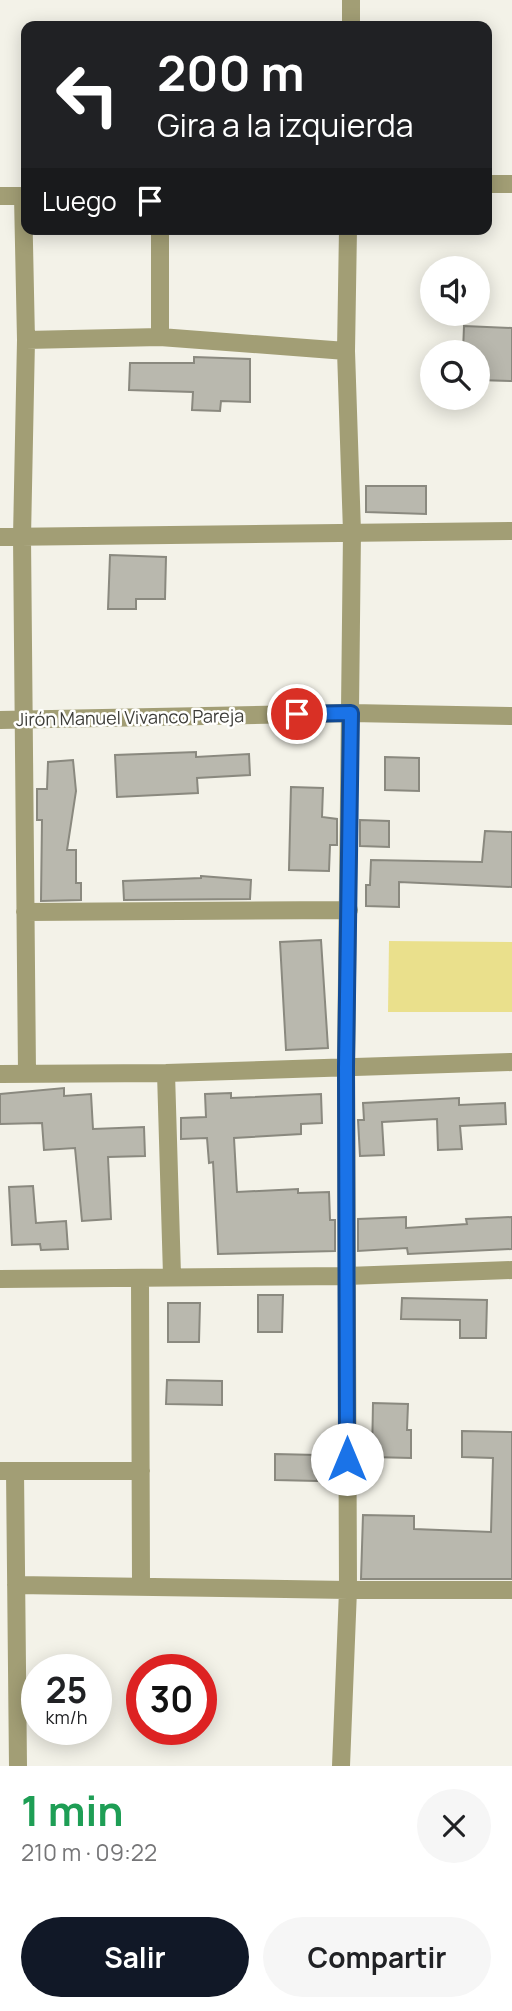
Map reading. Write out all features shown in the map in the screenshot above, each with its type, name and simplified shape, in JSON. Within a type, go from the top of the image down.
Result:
[{"type":"street","points":[[351,0],[351,21]]},
{"type":"street","points":[[492,184],[512,184]]},
{"type":"street","points":[[0,195],[21,196]]},
{"type":"street","points":[[25,235],[22,537],[27,1073]]},
{"type":"street","points":[[160,235],[160,337]]},
{"type":"street","points":[[341,1766],[348,1590],[346,1067],[352,532],[346,351],[348,235]]},
{"type":"street","points":[[26,340],[160,337],[346,351]]},
{"type":"street","points":[[0,537],[512,531]]},
{"type":"street","name":"Jirón Manuel Vivanco Pareja","points":[[0,720],[351,713],[512,716]]},
{"type":"street","points":[[25,912],[349,910]]},
{"type":"street","points":[[0,1074],[166,1073],[512,1062]]},
{"type":"street","points":[[166,1073],[172,1275]]},
{"type":"street","points":[[0,1279],[140,1278],[172,1275],[347,1276],[512,1270]]},
{"type":"street","points":[[140,1278],[141,1586]]},
{"type":"street","points":[[18,1766],[16,1585],[7,1471],[141,1471]]},
{"type":"street","points":[[16,1585],[512,1590]]},
{"type":"shaded area","points":[[389,941],[512,942],[512,1012],[388,1012]]},
{"type":"building","points":[[464,326],[512,328],[512,381],[490,380],[490,340],[463,340]]},
{"type":"building","points":[[194,357],[250,359],[250,402],[221,401],[220,411],[192,410],[193,392],[129,390],[130,363],[194,363]]},
{"type":"building","points":[[366,486],[426,486],[426,514],[366,512]]},
{"type":"building","points":[[110,555],[166,557],[165,599],[136,599],[136,609],[108,609]]},
{"type":"building","points":[[196,752],[196,757],[249,754],[250,775],[197,778],[198,793],[117,797],[115,755]]},
{"type":"building","points":[[385,757],[419,758],[419,791],[385,790]]},
{"type":"building","points":[[73,760],[76,791],[67,850],[76,850],[76,883],[81,883],[81,900],[41,901],[42,820],[37,820],[37,789],[47,789],[48,762]]},
{"type":"building","points":[[291,787],[323,788],[322,817],[337,819],[337,845],[330,845],[329,871],[289,870]]},
{"type":"building","points":[[360,820],[389,821],[389,847],[360,846]]},
{"type":"building","points":[[485,831],[512,832],[512,887],[399,882],[399,907],[366,906],[366,885],[370,885],[371,860],[482,862]]},
{"type":"building","points":[[201,876],[251,880],[250,899],[124,900],[123,881]]},
{"type":"building","points":[[321,940],[328,1048],[286,1050],[280,942]]},
{"type":"building","points":[[64,1088],[64,1096],[91,1094],[93,1129],[144,1127],[145,1156],[108,1157],[111,1219],[82,1221],[75,1148],[44,1150],[42,1123],[0,1124],[0,1094]]},
{"type":"building","points":[[231,1093],[231,1098],[321,1094],[322,1123],[301,1124],[301,1134],[234,1138],[237,1192],[298,1189],[298,1193],[329,1192],[330,1220],[335,1220],[335,1251],[218,1254],[213,1162],[209,1163],[207,1138],[181,1139],[181,1118],[206,1117],[205,1094]]},
{"type":"building","points":[[459,1098],[459,1105],[505,1103],[506,1124],[460,1126],[462,1149],[438,1150],[437,1119],[382,1122],[384,1155],[360,1156],[358,1120],[364,1120],[363,1103]]},
{"type":"building","points":[[33,1186],[36,1223],[66,1221],[68,1249],[41,1250],[40,1244],[12,1245],[9,1187]]},
{"type":"building","points":[[406,1217],[406,1228],[467,1224],[466,1219],[512,1217],[512,1249],[408,1254],[407,1248],[358,1251],[358,1219]]},
{"type":"building","points":[[258,1295],[283,1295],[282,1332],[258,1332]]},
{"type":"building","points":[[402,1298],[487,1300],[486,1338],[460,1338],[460,1320],[401,1319]]},
{"type":"building","points":[[168,1303],[200,1303],[199,1342],[168,1342]]},
{"type":"building","points":[[167,1380],[222,1381],[222,1405],[166,1404]]},
{"type":"building","points":[[373,1403],[408,1404],[407,1430],[411,1430],[411,1458],[372,1457]]},
{"type":"building","points":[[462,1431],[512,1432],[512,1579],[361,1579],[363,1515],[414,1516],[414,1529],[491,1532],[493,1458],[462,1457]]},
{"type":"building","points":[[275,1454],[317,1455],[317,1481],[275,1480]]},
{"type":"route","points":[[297,714],[351,713],[346,1067],[347,1459]]}]
